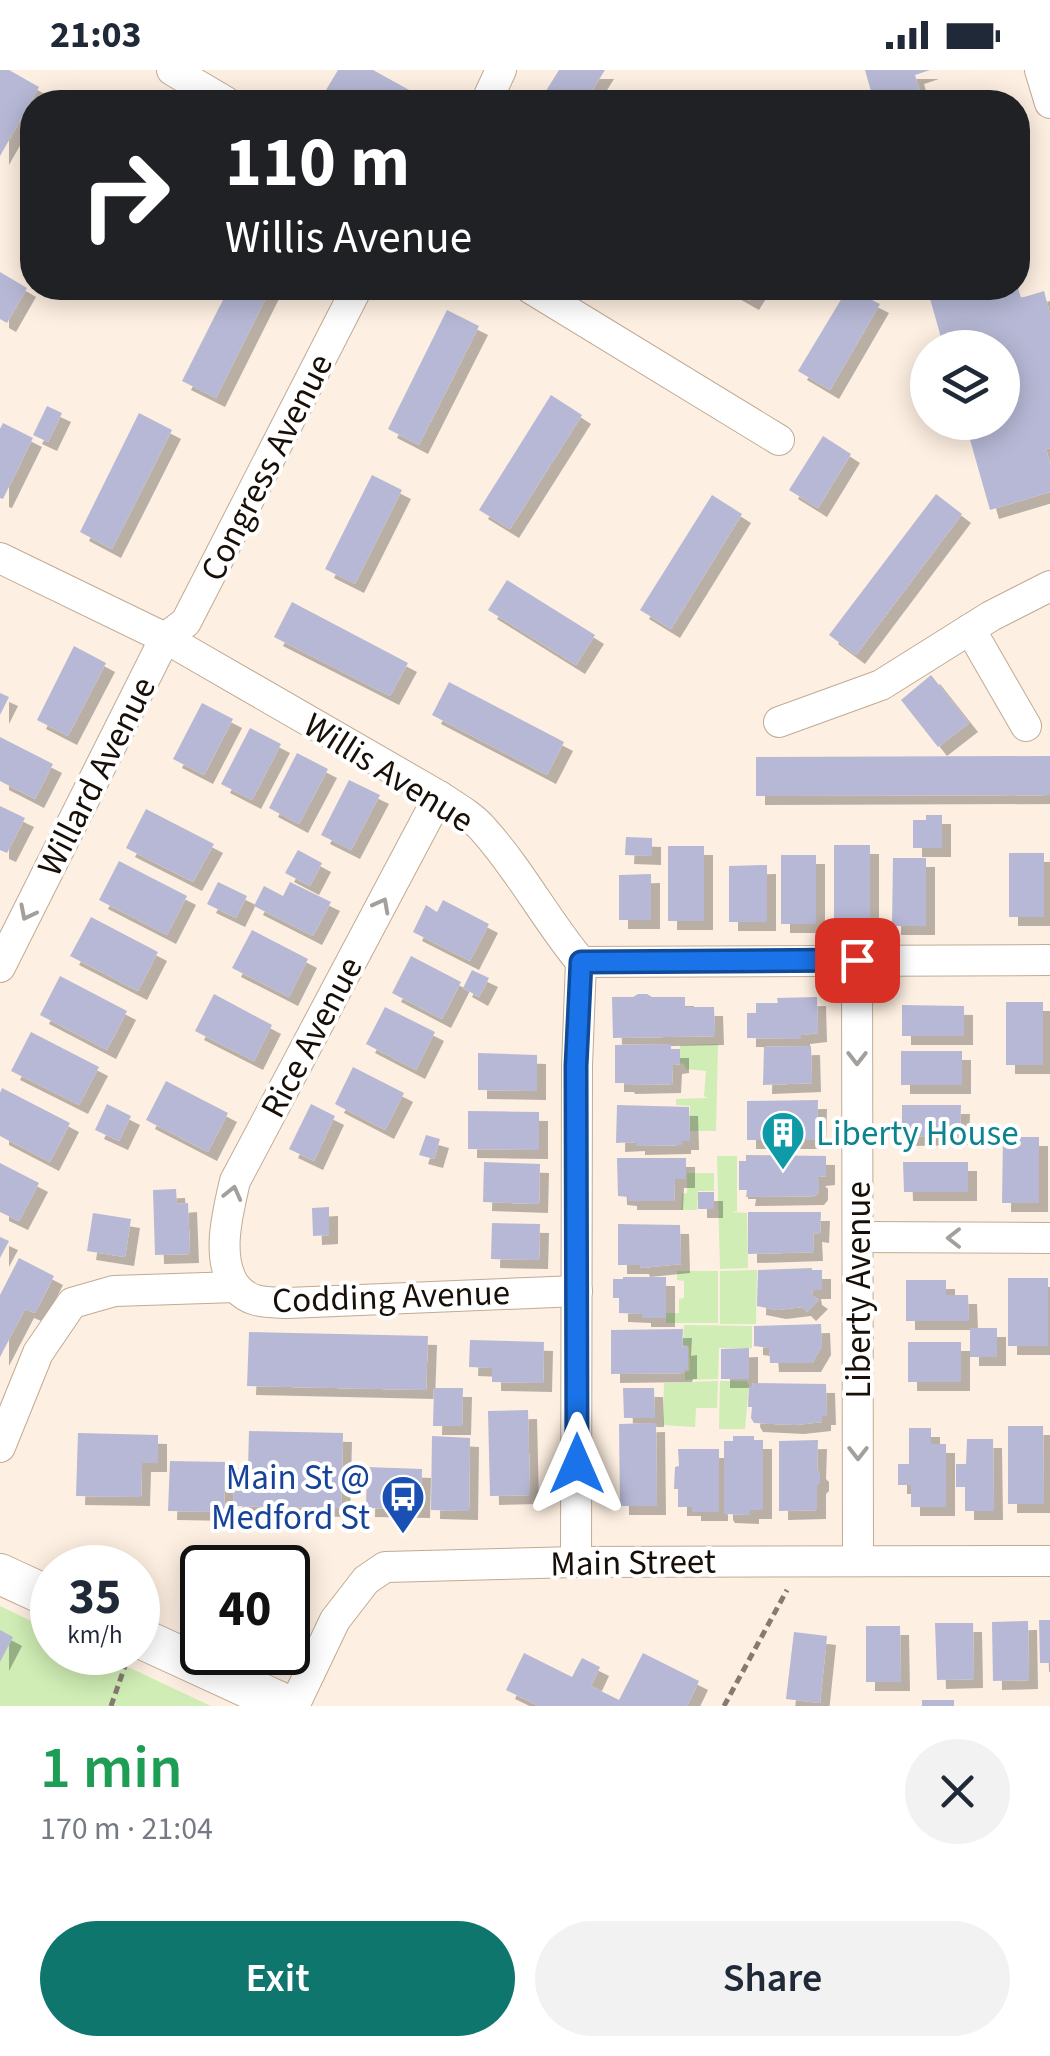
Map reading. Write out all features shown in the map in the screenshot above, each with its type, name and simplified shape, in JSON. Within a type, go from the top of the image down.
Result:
[{"type":"main road","points":[[0,1574],[30,1588]]},
{"type":"main road","points":[[160,1647],[291,1706]]},
{"type":"street","points":[[172,70],[206,90]]},
{"type":"street","points":[[1040,70],[1050,103]]},
{"type":"street","name":"Congress Avenue","points":[[165,638],[186,622],[351,300]]},
{"type":"street","points":[[550,300],[779,440]]},
{"type":"street","name":"Willis Avenue","points":[[0,558],[165,638],[440,796],[481,826],[581,962]]},
{"type":"street","points":[[778,722],[881,685],[991,616],[1050,586]]},
{"type":"street","points":[[970,630],[1026,726]]},
{"type":"street","name":"Willard Avenue","points":[[0,967],[165,638]]},
{"type":"street","name":"Rice Avenue","points":[[236,1288],[229,1278],[226,1258],[226,1229],[235,1181],[440,796]]},
{"type":"street","name":"Liberty Avenue","points":[[857,960],[858,1560]]},
{"type":"street","points":[[576,1562],[576,1066],[581,962],[1050,960]]},
{"type":"street","points":[[858,1237],[1050,1238]]},
{"type":"street","name":"Codding Avenue","points":[[0,1447],[38,1353],[72,1303],[114,1291],[236,1288],[260,1302],[288,1303],[578,1290]]},
{"type":"street","name":"Main Street","points":[[291,1706],[335,1620],[366,1580],[385,1567],[576,1562],[1050,1561]]},
{"type":"path","points":[[724,1706],[800,1560]]},
{"type":"path","points":[[111,1706],[121,1675]]},
{"type":"green space","points":[[718,1044],[716,1131],[690,1131],[690,1106],[676,1105],[676,1099],[708,1098],[704,1096],[706,1071],[686,1069],[680,1063],[680,1045]]},
{"type":"green space","points":[[717,1156],[737,1156],[737,1211],[731,1212],[747,1213],[748,1268],[720,1269]]},
{"type":"green space","points":[[687,1173],[714,1173],[714,1191],[698,1191],[697,1210],[681,1210],[682,1194],[687,1193]]},
{"type":"green space","points":[[757,1270],[756,1324],[720,1324],[720,1271]]},
{"type":"green space","points":[[677,1271],[718,1271],[718,1323],[666,1323],[666,1313],[679,1313],[679,1299],[684,1298],[684,1281],[677,1280]]},
{"type":"green space","points":[[684,1325],[752,1326],[752,1348],[719,1348],[718,1379],[685,1380],[685,1372],[690,1371],[689,1346],[683,1345]]},
{"type":"green space","points":[[718,1381],[717,1408],[696,1408],[695,1427],[663,1425],[664,1383]]},
{"type":"green space","points":[[720,1381],[746,1381],[749,1385],[745,1429],[719,1429]]},
{"type":"green space","points":[[0,1606],[30,1620],[30,1675],[145,1675],[211,1706],[0,1706]]},
{"type":"building","points":[[0,70],[9,70],[39,87],[20,90],[20,121],[0,156]]},
{"type":"building","points":[[338,70],[373,70],[409,90],[326,90]]},
{"type":"building","points":[[559,70],[605,70],[592,90],[546,90]]},
{"type":"building","points":[[865,70],[930,70],[915,75],[919,90],[871,90]]},
{"type":"building","points":[[0,272],[20,284],[20,300],[7,323],[0,319]]},
{"type":"building","points":[[1044,291],[1050,314],[1050,448],[1046,449],[1050,492],[990,510],[970,440],[1020,440],[1020,330],[939,330],[930,300],[1030,300],[1030,295]]},
{"type":"building","points":[[223,300],[265,300],[216,398],[182,381]]},
{"type":"building","points":[[841,300],[872,300],[880,304],[830,390],[798,371]]},
{"type":"building","points":[[447,310],[479,326],[419,445],[388,429]]},
{"type":"building","points":[[551,395],[582,415],[510,529],[479,510]]},
{"type":"building","points":[[47,406],[62,413],[48,442],[33,435]]},
{"type":"building","points":[[139,413],[172,430],[112,549],[80,532]]},
{"type":"building","points":[[3,423],[33,438],[3,499],[0,429]]},
{"type":"building","points":[[823,436],[851,454],[818,508],[789,490]]},
{"type":"building","points":[[372,475],[402,490],[355,584],[325,569]]},
{"type":"building","points":[[936,494],[962,514],[856,655],[829,635]]},
{"type":"building","points":[[712,495],[742,514],[671,629],[640,610]]},
{"type":"building","points":[[507,580],[595,635],[576,665],[488,610]]},
{"type":"building","points":[[292,602],[408,663],[390,696],[274,637]]},
{"type":"building","points":[[74,646],[106,663],[68,736],[37,720]]},
{"type":"building","points":[[931,675],[969,723],[938,747],[901,700]]},
{"type":"building","points":[[449,682],[564,742],[547,775],[432,715]]},
{"type":"building","points":[[0,693],[9,697],[0,715]]},
{"type":"building","points":[[202,703],[233,719],[204,775],[173,759]]},
{"type":"building","points":[[250,728],[281,744],[252,800],[221,784]]},
{"type":"building","points":[[0,737],[53,764],[35,799],[0,781]]},
{"type":"building","points":[[297,753],[328,769],[299,824],[269,808]]},
{"type":"building","points":[[1050,756],[1050,795],[756,796],[756,757]]},
{"type":"building","points":[[349,780],[380,795],[351,850],[321,835]]},
{"type":"building","points":[[0,806],[25,818],[7,853],[0,850]]},
{"type":"building","points":[[146,809],[214,844],[193,882],[126,848]]},
{"type":"building","points":[[926,815],[942,815],[942,848],[913,848],[913,820],[926,820]]},
{"type":"building","points":[[626,837],[652,838],[652,856],[625,855]]},
{"type":"building","points":[[834,845],[870,845],[870,925],[834,925]]},
{"type":"building","points":[[668,846],[704,846],[704,921],[668,921]]},
{"type":"building","points":[[298,850],[322,863],[310,886],[285,873]]},
{"type":"building","points":[[1009,853],[1044,853],[1044,917],[1009,917]]},
{"type":"building","points":[[781,855],[816,855],[816,924],[781,924]]},
{"type":"building","points":[[893,858],[926,858],[926,926],[892,926]]},
{"type":"building","points":[[119,861],[187,896],[167,935],[99,900]]},
{"type":"building","points":[[767,865],[767,922],[729,922],[729,866]]},
{"type":"building","points":[[651,874],[651,920],[619,920],[619,875]]},
{"type":"building","points":[[218,882],[247,896],[236,918],[207,904]]},
{"type":"building","points":[[290,882],[331,902],[313,936],[254,906],[264,886],[283,896]]},
{"type":"building","points":[[443,900],[489,924],[470,961],[413,932],[426,905],[437,912]]},
{"type":"building","points":[[91,917],[158,952],[138,991],[70,956]]},
{"type":"building","points":[[252,930],[308,959],[289,997],[232,968]]},
{"type":"building","points":[[411,956],[461,982],[442,1019],[392,993]]},
{"type":"building","points":[[472,970],[489,978],[479,997],[463,988]]},
{"type":"building","points":[[60,976],[127,1011],[107,1050],[40,1015]]},
{"type":"building","points":[[214,994],[272,1025],[254,1061],[195,1031]]},
{"type":"building","points":[[612,997],[685,997],[685,1007],[714,1007],[715,1036],[613,1038]]},
{"type":"building","points":[[817,997],[818,1033],[801,1035],[801,1039],[747,1038],[747,1013],[756,1013],[756,1003]]},
{"type":"building","points":[[1006,1002],[1043,1002],[1043,1065],[1006,1065]]},
{"type":"building","points":[[902,1005],[964,1006],[964,1036],[902,1036]]},
{"type":"building","points":[[385,1007],[435,1032],[416,1070],[366,1044]]},
{"type":"building","points":[[31,1032],[99,1067],[79,1105],[11,1071]]},
{"type":"building","points":[[671,1044],[671,1049],[680,1049],[680,1064],[673,1065],[672,1084],[615,1083],[615,1045]]},
{"type":"building","points":[[811,1046],[812,1083],[763,1085],[764,1047]]},
{"type":"building","points":[[901,1051],[962,1051],[962,1085],[901,1085]]},
{"type":"building","points":[[478,1053],[537,1055],[537,1091],[478,1090]]},
{"type":"building","points":[[353,1067],[404,1093],[385,1130],[335,1104]]},
{"type":"building","points":[[166,1081],[228,1113],[208,1152],[146,1120]]},
{"type":"building","points":[[2,1088],[70,1123],[50,1162],[0,1136]]},
{"type":"building","points":[[818,1100],[817,1140],[747,1140],[747,1101]]},
{"type":"building","points":[[107,1104],[131,1116],[119,1141],[95,1130]]},
{"type":"building","points":[[311,1104],[335,1116],[314,1161],[289,1149]]},
{"type":"building","points":[[617,1105],[689,1107],[690,1141],[682,1141],[682,1145],[616,1143]]},
{"type":"building","points":[[902,1105],[961,1105],[960,1136],[902,1137]]},
{"type":"building","points":[[468,1111],[539,1112],[539,1150],[468,1149]]},
{"type":"building","points":[[426,1135],[440,1139],[434,1159],[419,1155]]},
{"type":"building","points":[[1003,1137],[1039,1137],[1039,1203],[1002,1203]]},
{"type":"building","name":"Liberty House","points":[[746,1155],[826,1156],[826,1176],[816,1177],[819,1191],[815,1196],[746,1197],[747,1190],[739,1190],[739,1161],[746,1161]]},
{"type":"building","points":[[617,1158],[686,1158],[686,1179],[675,1179],[674,1201],[628,1201],[628,1197],[618,1196]]},
{"type":"building","points":[[484,1162],[540,1164],[539,1204],[483,1202]]},
{"type":"building","points":[[903,1162],[968,1162],[968,1192],[904,1192]]},
{"type":"building","points":[[0,1163],[39,1183],[19,1221],[0,1212]]},
{"type":"building","points":[[176,1189],[177,1204],[188,1203],[190,1254],[155,1255],[153,1190]]},
{"type":"building","points":[[698,1192],[714,1192],[714,1209],[698,1209]]},
{"type":"building","points":[[329,1207],[329,1235],[313,1236],[312,1208]]},
{"type":"building","points":[[748,1212],[821,1212],[820,1234],[813,1233],[814,1252],[748,1254]]},
{"type":"building","points":[[93,1213],[131,1219],[125,1257],[87,1251]]},
{"type":"building","points":[[492,1223],[540,1224],[539,1260],[491,1259]]},
{"type":"building","points":[[618,1224],[680,1225],[681,1264],[641,1268],[618,1265]]},
{"type":"building","points":[[0,1237],[9,1241],[0,1258]]},
{"type":"building","points":[[19,1258],[54,1276],[35,1313],[25,1309],[0,1357],[0,1295]]},
{"type":"building","points":[[758,1270],[822,1270],[822,1290],[812,1290],[819,1300],[807,1312],[802,1307],[777,1310],[757,1306]]},
{"type":"building","points":[[666,1277],[666,1318],[619,1313],[619,1298],[613,1298],[613,1279]]},
{"type":"building","points":[[1008,1278],[1048,1278],[1048,1346],[1008,1346]]},
{"type":"building","points":[[906,1280],[946,1280],[946,1295],[968,1295],[969,1321],[906,1321]]},
{"type":"building","points":[[821,1324],[822,1346],[812,1363],[770,1363],[769,1348],[754,1346],[754,1326]]},
{"type":"building","points":[[970,1328],[997,1328],[997,1357],[970,1357]]},
{"type":"building","points":[[683,1329],[682,1347],[688,1346],[688,1370],[611,1374],[611,1330]]},
{"type":"building","points":[[249,1332],[428,1336],[426,1390],[247,1386]]},
{"type":"building","points":[[470,1340],[544,1342],[543,1383],[492,1382],[492,1368],[469,1367]]},
{"type":"building","points":[[908,1342],[961,1342],[961,1382],[908,1382]]},
{"type":"building","points":[[749,1348],[749,1379],[721,1379],[721,1349]]},
{"type":"building","points":[[753,1383],[826,1384],[827,1416],[822,1416],[822,1422],[795,1425],[754,1423],[752,1407],[748,1407],[749,1387]]},
{"type":"building","points":[[434,1388],[463,1388],[462,1426],[433,1426]]},
{"type":"building","points":[[623,1388],[654,1388],[655,1418],[624,1418]]},
{"type":"building","points":[[528,1410],[530,1495],[490,1496],[488,1411]]},
{"type":"building","points":[[656,1423],[657,1506],[620,1506],[619,1424]]},
{"type":"building","points":[[1008,1426],[1043,1426],[1044,1504],[1008,1504]]},
{"type":"building","points":[[909,1428],[931,1428],[931,1444],[946,1444],[946,1507],[911,1507],[911,1485],[898,1485],[898,1464],[909,1464]]},
{"type":"building","points":[[249,1431],[343,1433],[341,1508],[233,1506],[234,1468],[248,1468]]},
{"type":"building","points":[[78,1433],[158,1435],[158,1463],[142,1463],[141,1497],[76,1496]]},
{"type":"building","points":[[432,1436],[470,1438],[469,1511],[431,1510]]},
{"type":"building","points":[[733,1436],[763,1440],[763,1510],[750,1510],[750,1515],[724,1511],[724,1441],[733,1441]]},
{"type":"building","points":[[967,1439],[993,1439],[994,1511],[965,1511],[965,1487],[956,1487],[956,1464],[966,1464]]},
{"type":"building","points":[[818,1440],[817,1510],[779,1511],[779,1441]]},
{"type":"building","points":[[678,1449],[719,1449],[719,1512],[692,1512],[692,1507],[678,1507],[678,1489],[674,1489]]},
{"type":"building","points":[[170,1461],[225,1462],[224,1512],[168,1511]]},
{"type":"building","points":[[367,1467],[422,1469],[421,1509],[366,1508]]},
{"type":"building","points":[[1039,1620],[1050,1620],[1050,1663],[1040,1663]]},
{"type":"building","points":[[1028,1621],[1029,1680],[993,1681],[992,1622]]},
{"type":"building","points":[[935,1623],[973,1623],[974,1679],[937,1680]]},
{"type":"building","points":[[866,1626],[900,1626],[901,1682],[866,1682]]},
{"type":"building","points":[[0,1630],[13,1637],[0,1662]]},
{"type":"building","points":[[794,1632],[827,1636],[820,1703],[786,1699]]},
{"type":"building","points":[[524,1653],[572,1677],[582,1658],[600,1667],[591,1686],[619,1700],[643,1653],[699,1681],[687,1706],[539,1706],[506,1690]]},
{"type":"building","points":[[922,1700],[954,1700],[954,1706],[922,1706]]},
{"type":"place","name":"Liberty House","points":[[783,1171]]},
{"type":"place","name":"Main St @ Medford St","points":[[403,1535]]},
{"type":"route","points":[[577,1464],[576,1066],[581,962],[857,960]]}]
